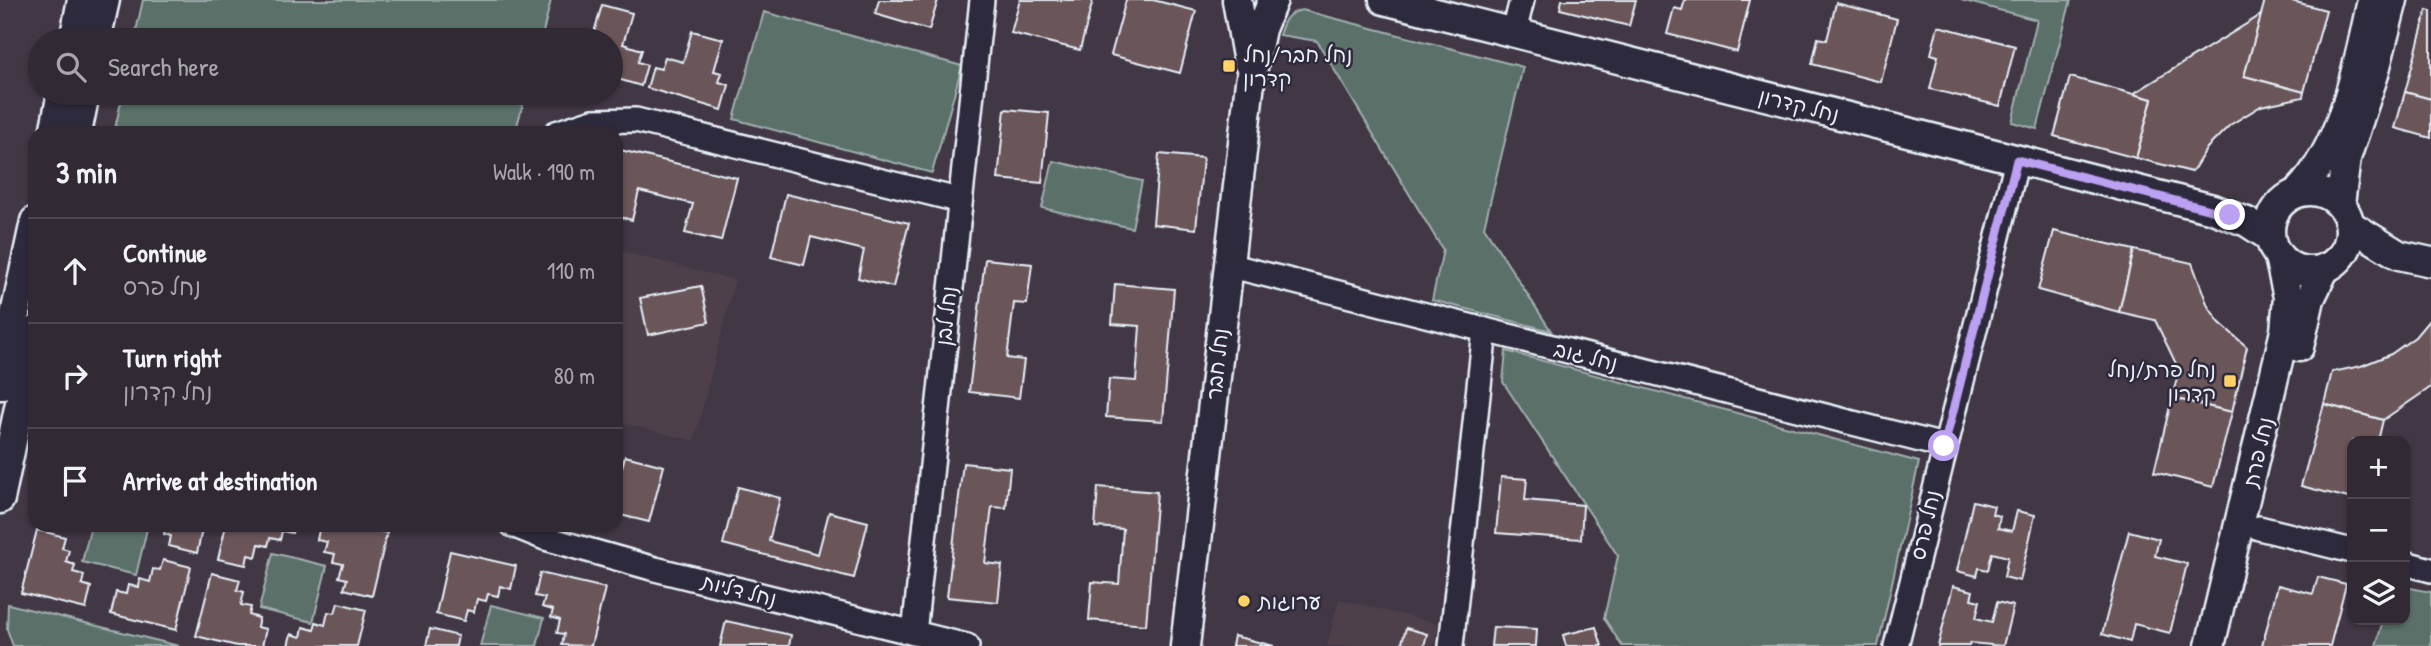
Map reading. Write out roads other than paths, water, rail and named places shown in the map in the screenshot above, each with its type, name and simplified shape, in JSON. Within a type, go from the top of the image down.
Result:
[{"type":"street","points":[[76,28],[82,0]]},
{"type":"street","points":[[99,28],[105,0]]},
{"type":"street","name":"נחל לבן","points":[[914,633],[958,200],[982,0]]},
{"type":"street","name":"נחל חבר","points":[[1237,0],[1250,82]]},
{"type":"street","points":[[1252,0],[1265,0]]},
{"type":"street","name":"נחל חבר","points":[[1185,646],[1250,82],[1261,29],[1273,0]]},
{"type":"street","name":"נחל קדרון","points":[[1385,0],[2213,209],[2247,222],[2275,247]]},
{"type":"street","points":[[1514,32],[1522,0]]},
{"type":"street","points":[[2372,0],[2335,132],[2318,168],[2272,216],[2275,247],[2302,270],[2399,255],[2431,262]]},
{"type":"street","points":[[2332,264],[2349,241],[2345,215],[2346,158],[2374,74],[2393,0]]},
{"type":"street","points":[[55,126],[60,105]]},
{"type":"street","points":[[78,126],[83,105]]},
{"type":"street","points":[[578,126],[593,121],[636,120],[958,200]]},
{"type":"street","name":"נחל פרס","points":[[1896,646],[2017,160]]},
{"type":"street","points":[[2290,197],[2321,192],[2345,215],[2399,255]]},
{"type":"street","name":"נחל קדרון","points":[[2213,209],[2240,210],[2290,197]]},
{"type":"street","name":"נחל פרת","points":[[2210,646],[2285,331],[2288,297],[2275,247]]},
{"type":"street","points":[[0,386],[28,254]]},
{"type":"street","name":"נחל פרת","points":[[2229,646],[2259,528],[2310,299],[2332,264]]},
{"type":"street","name":"נחל גוב","points":[[1228,265],[1944,446]]},
{"type":"street","points":[[1451,646],[1485,330]]},
{"type":"street","points":[[0,499],[28,365]]},
{"type":"street","points":[[2259,528],[2347,550]]},
{"type":"street","name":"נחל דליות","points":[[530,532],[655,569],[967,646]]},
{"type":"street","points":[[2410,565],[2431,570]]},
{"type":"place","name":"נחל חבר/נחל קדרון","points":[[1229,66]]},
{"type":"place","name":"נחל פרת/נחל קדרון","points":[[2230,381]]},
{"type":"place","name":"ערוגות","points":[[1244,601]]}]
